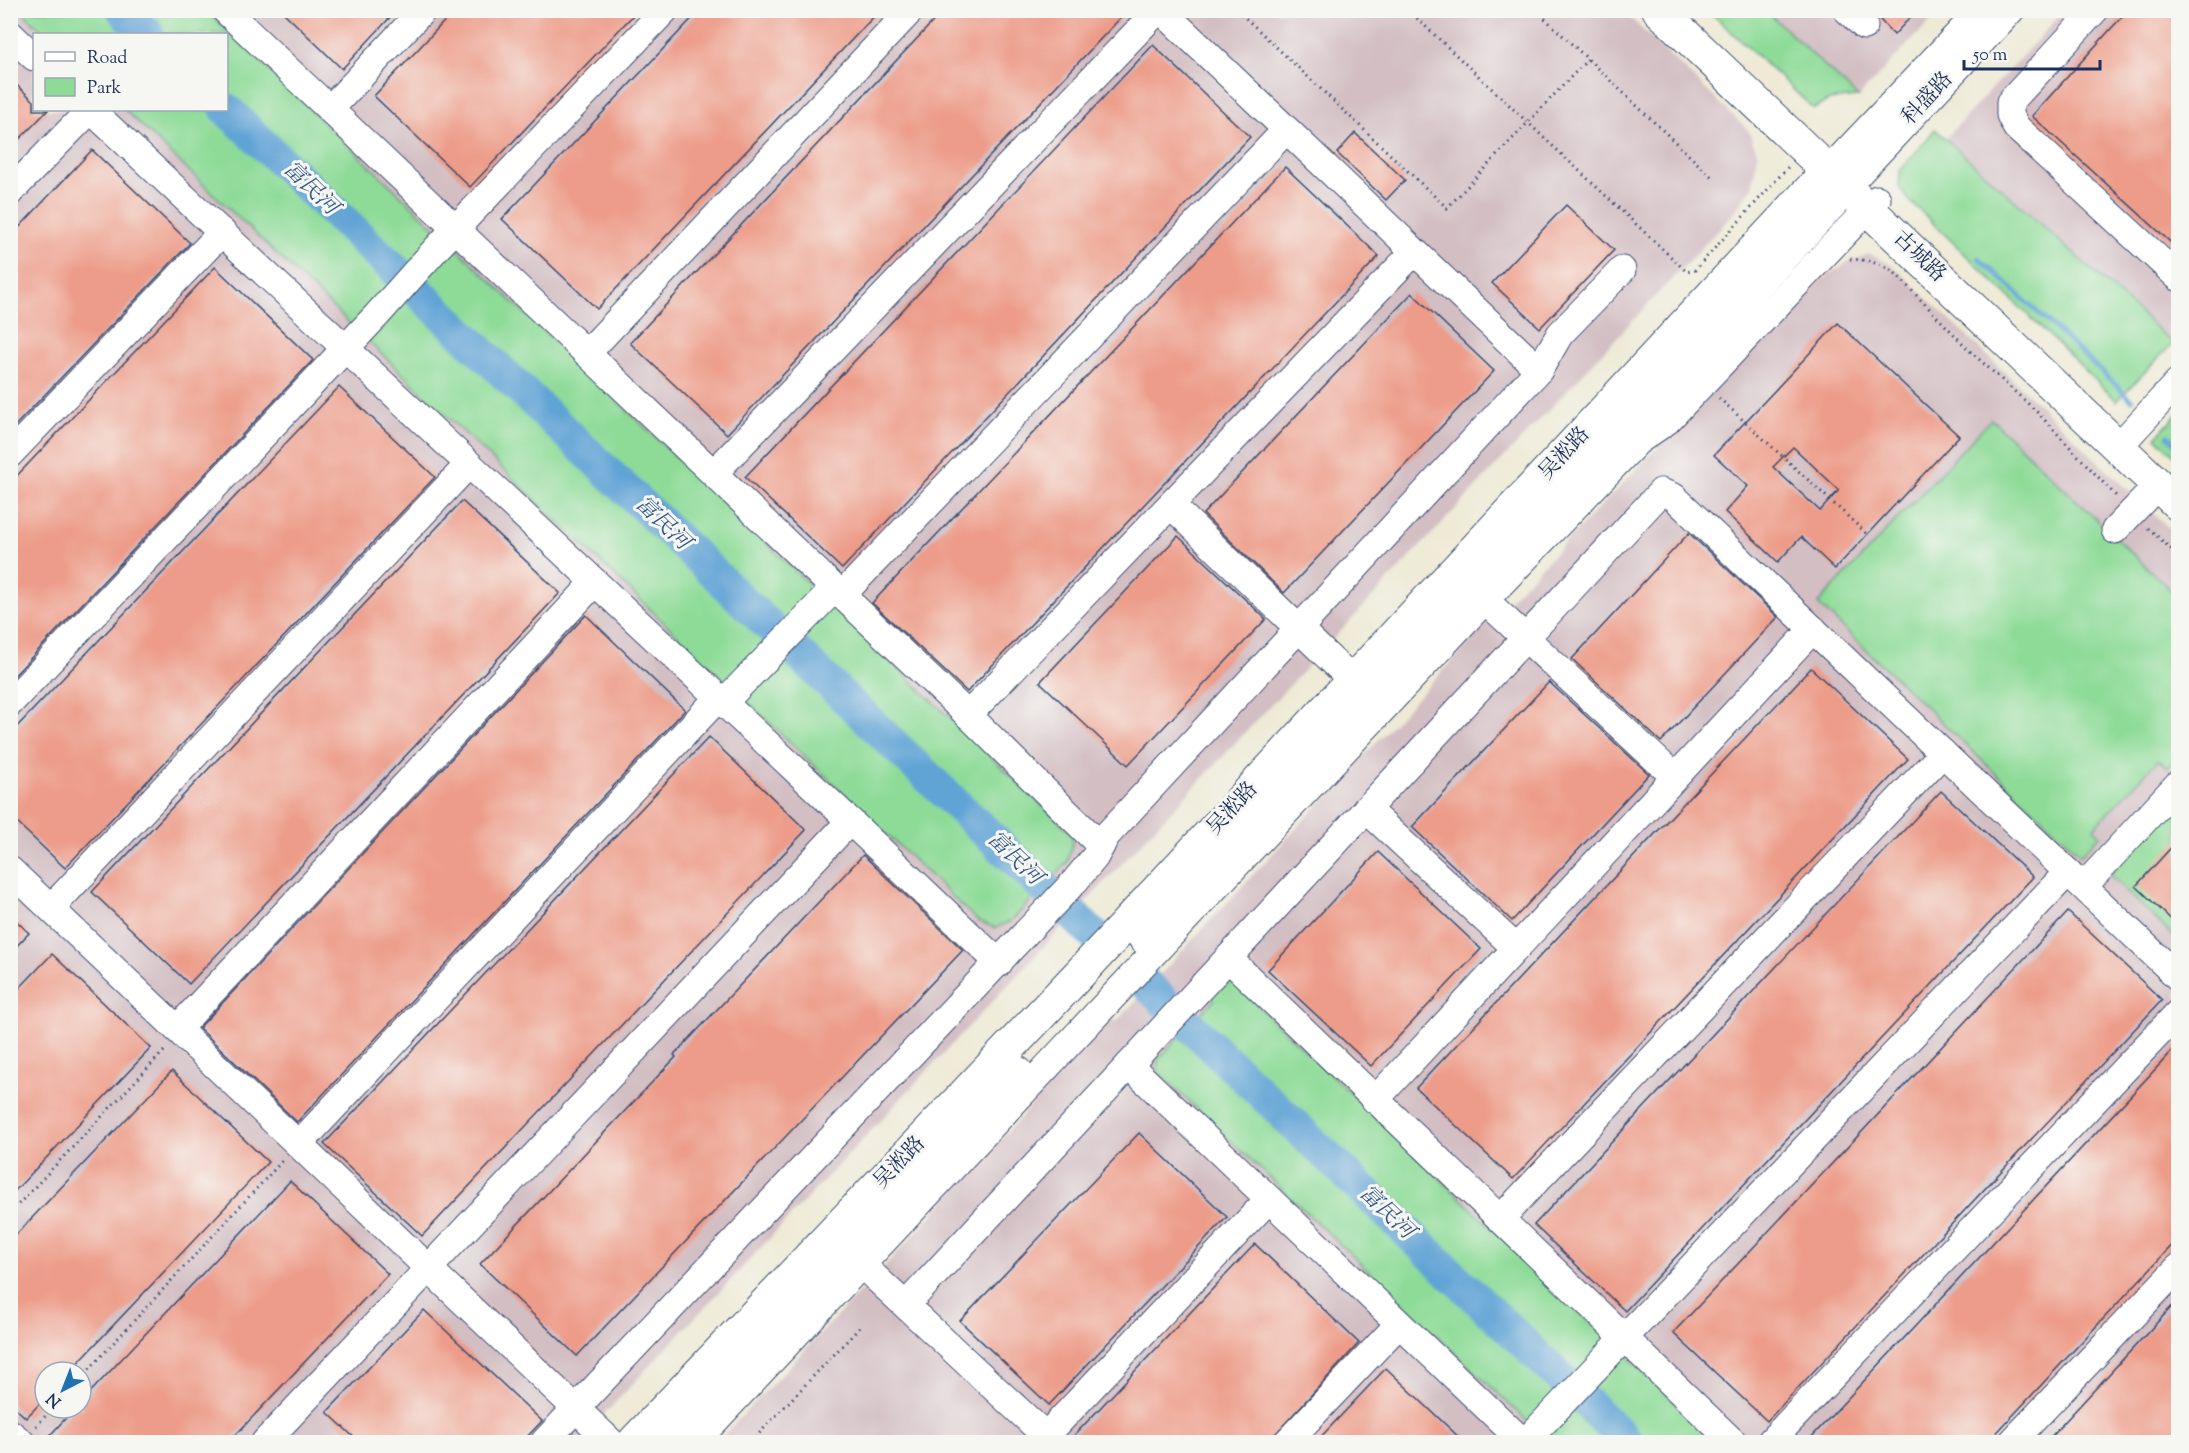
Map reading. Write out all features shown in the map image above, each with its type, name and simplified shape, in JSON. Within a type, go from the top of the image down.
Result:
[{"type":"main road","name":"古城路","points":[[1659,10],[1845,180],[2172,491]]},
{"type":"main road","name":"古城路","points":[[1677,10],[1845,180]]},
{"type":"main road","name":"吴淞路","points":[[667,1443],[1471,587],[1845,180]]},
{"type":"main road","name":"吴淞路","points":[[634,1443],[847,1250],[1084,969],[1353,681],[1471,587]]},
{"type":"street","points":[[225,10],[968,715],[1101,846]]},
{"type":"street","points":[[330,109],[423,10]]},
{"type":"street","points":[[10,703],[377,315],[436,249],[665,10]]},
{"type":"street","points":[[587,353],[910,10]]},
{"type":"street","points":[[714,474],[1160,10],[1539,370]]},
{"type":"street","name":"科盛路","points":[[1845,180],[1981,10]]},
{"type":"street","name":"科盛路","points":[[1845,180],[2011,10]]},
{"type":"street","points":[[2095,10],[2010,102],[2010,115],[2016,127],[2178,278]]},
{"type":"street","points":[[10,34],[33,56]]},
{"type":"street","points":[[10,192],[89,111]]},
{"type":"street","points":[[91,111],[999,963]]},
{"type":"street","points":[[298,1144],[721,700],[750,675],[811,612],[838,592],[1286,130]]},
{"type":"street","points":[[1674,776],[1471,587],[1638,441],[1667,421],[1828,251],[1845,180]]},
{"type":"street","points":[[10,454],[222,232]]},
{"type":"street","points":[[968,715],[1414,252]]},
{"type":"street","points":[[544,1443],[1075,881],[1095,857],[1106,836],[1539,370],[1560,334],[1622,270]]},
{"type":"street","points":[[2123,442],[2178,382]]},
{"type":"street","points":[[51,908],[469,464]]},
{"type":"street","points":[[2124,522],[2172,491]]},
{"type":"street","points":[[906,1305],[1661,492],[1674,497],[2178,977]]},
{"type":"street","points":[[1171,505],[1353,681]]},
{"type":"street","points":[[179,1031],[595,582]]},
{"type":"street","points":[[1375,1100],[1812,629]]},
{"type":"street","points":[[1500,1219],[1943,753]]},
{"type":"street","points":[[1129,1065],[1399,1324],[1530,1437],[1624,1338],[2076,879],[2178,784]]},
{"type":"street","points":[[1366,809],[1515,948]]},
{"type":"street","points":[[270,1441],[429,1268],[850,821]]},
{"type":"street","points":[[10,870],[611,1443]]},
{"type":"street","points":[[1228,958],[1733,1443]]},
{"type":"street","points":[[1770,1443],[2178,1013]]},
{"type":"street","points":[[695,1443],[847,1250],[1043,1439],[1269,1199]]},
{"type":"street","points":[[2012,1443],[2178,1268]]},
{"type":"street","points":[[1287,1443],[1399,1324]]},
{"type":"street","points":[[10,1432],[21,1443]]},
{"type":"path","points":[[1237,10],[1447,208],[1588,59]]},
{"type":"path","points":[[1408,10],[1687,272],[1695,270],[1845,180]]},
{"type":"path","points":[[1536,10],[1714,178]]},
{"type":"path","points":[[1828,251],[1843,259],[1882,264],[1895,273],[1916,292],[1970,351],[2036,411],[2124,522],[2178,555]]},
{"type":"path","points":[[1703,383],[1868,535]]},
{"type":"path","points":[[10,1213],[179,1031]]},
{"type":"path","points":[[93,1365],[298,1144]]},
{"type":"path","points":[[751,1443],[861,1326]]},
{"type":"shaded area","points":[[10,11],[1623,11],[1748,130],[1758,154],[1752,187],[1732,215],[578,1442],[11,1442]]},
{"type":"shaded area","points":[[1766,11],[1940,11],[1858,97]]},
{"type":"shaded area","points":[[2064,11],[2178,11],[2178,348],[1946,138]]},
{"type":"shaded area","points":[[1869,254],[1892,265],[2178,537],[2178,1442],[717,1442],[896,1254],[1112,1017],[1116,1022],[1486,624],[1819,281],[1848,262]]},
{"type":"green space","points":[[21,11],[207,11],[1071,833],[1073,842],[1067,863],[1011,921],[995,928],[978,921],[126,111],[228,111],[228,33],[45,33]]},
{"type":"green space","points":[[1709,11],[1766,11],[1858,97],[1829,100],[1814,109]]},
{"type":"green space","points":[[1935,129],[2173,343],[2117,401],[1908,199],[1899,187],[1900,171]]},
{"type":"green space","points":[[2178,413],[2178,459],[2156,437]]},
{"type":"green space","points":[[1991,419],[2178,597],[2178,733],[2175,737],[2178,757],[2168,768],[2158,760],[2094,828],[2100,835],[2081,855],[1818,604]]},
{"type":"green space","points":[[2178,792],[2178,941],[2110,875]]},
{"type":"green space","points":[[1232,981],[1717,1442],[1549,1442],[1158,1072],[1158,1059],[1214,1000],[1209,994]]},
{"type":"building","points":[[281,10],[397,10],[342,69]]},
{"type":"building","points":[[455,10],[638,10],[470,187],[374,96]]},
{"type":"building","points":[[700,10],[880,10],[597,309],[502,219]]},
{"type":"building","points":[[944,10],[1128,10],[727,434],[630,343]]},
{"type":"building","points":[[1871,10],[1917,10],[1894,35]]},
{"type":"building","points":[[2128,10],[2178,10],[2178,249],[2032,116]]},
{"type":"building","points":[[1153,45],[1250,137],[842,569],[745,477]]},
{"type":"building","points":[[10,79],[33,100],[33,111],[47,111],[10,149]]},
{"type":"building","points":[[1355,133],[1405,180],[1386,200],[1337,153]]},
{"type":"building","points":[[92,150],[190,243],[10,431],[10,237]]},
{"type":"building","points":[[1285,167],[1379,256],[967,692],[872,603]]},
{"type":"building","points":[[1566,205],[1614,250],[1540,328],[1492,283]]},
{"type":"building","points":[[215,267],[313,360],[10,680],[10,483]]},
{"type":"building","points":[[1412,293],[1494,371],[1284,593],[1203,514]]},
{"type":"building","points":[[1838,323],[1959,436],[1835,569],[1801,537],[1778,562],[1725,512],[1748,486],[1714,455]],"holes":[[[1793,447],[1839,490],[1820,511],[1773,467]]]},
{"type":"building","points":[[339,387],[435,477],[65,868],[10,816],[10,734]]},
{"type":"building","points":[[462,501],[560,593],[189,984],[92,892]]},
{"type":"building","points":[[1689,533],[1778,617],[1661,742],[1572,659]]},
{"type":"building","points":[[1178,536],[1266,619],[1128,765],[1040,682]]},
{"type":"building","points":[[586,615],[685,710],[297,1122],[199,1028]]},
{"type":"building","points":[[1811,668],[1908,759],[1513,1179],[1416,1088]]},
{"type":"building","points":[[1549,682],[1649,774],[1512,921],[1412,827]]},
{"type":"building","points":[[709,737],[806,830],[422,1236],[324,1144]]},
{"type":"building","points":[[1941,791],[2033,877],[1625,1311],[1534,1225]]},
{"type":"building","points":[[2178,840],[2178,926],[2136,886]]},
{"type":"building","points":[[1378,852],[1481,949],[1371,1066],[1268,970]]},
{"type":"building","points":[[863,855],[963,950],[577,1356],[480,1264]]},
{"type":"building","points":[[2068,912],[2162,1000],[1767,1421],[1673,1333]]},
{"type":"building","points":[[10,915],[29,933],[10,953]]},
{"type":"building","points":[[52,954],[151,1048],[10,1196],[10,998]]},
{"type":"building","points":[[2178,1045],[2178,1239],[1987,1443],[1806,1443]]},
{"type":"building","points":[[172,1071],[268,1162],[80,1360],[33,1360],[33,1411],[26,1418],[10,1403],[10,1241]]},
{"type":"building","points":[[1139,1133],[1227,1217],[1049,1405],[960,1321]]},
{"type":"building","points":[[290,1181],[388,1274],[228,1443],[43,1443],[64,1420],[93,1420],[93,1389]]},
{"type":"building","points":[[1255,1244],[1359,1343],[1267,1443],[1067,1443]]},
{"type":"building","points":[[2178,1300],[2178,1443],[2045,1443]]},
{"type":"building","points":[[424,1310],[542,1421],[521,1443],[360,1443],[327,1412]]},
{"type":"building","points":[[1386,1368],[1465,1443],[1315,1443]]},
{"type":"waterway","name":"富民河","points":[[123,10],[147,33]]},
{"type":"waterway","name":"富民河","points":[[228,111],[1097,938]]},
{"type":"waterway","points":[[1979,258],[2132,400]]},
{"type":"waterway","points":[[2168,436],[2178,446]]},
{"type":"waterway","name":"富民河","points":[[1145,983],[1628,1442]]}]
